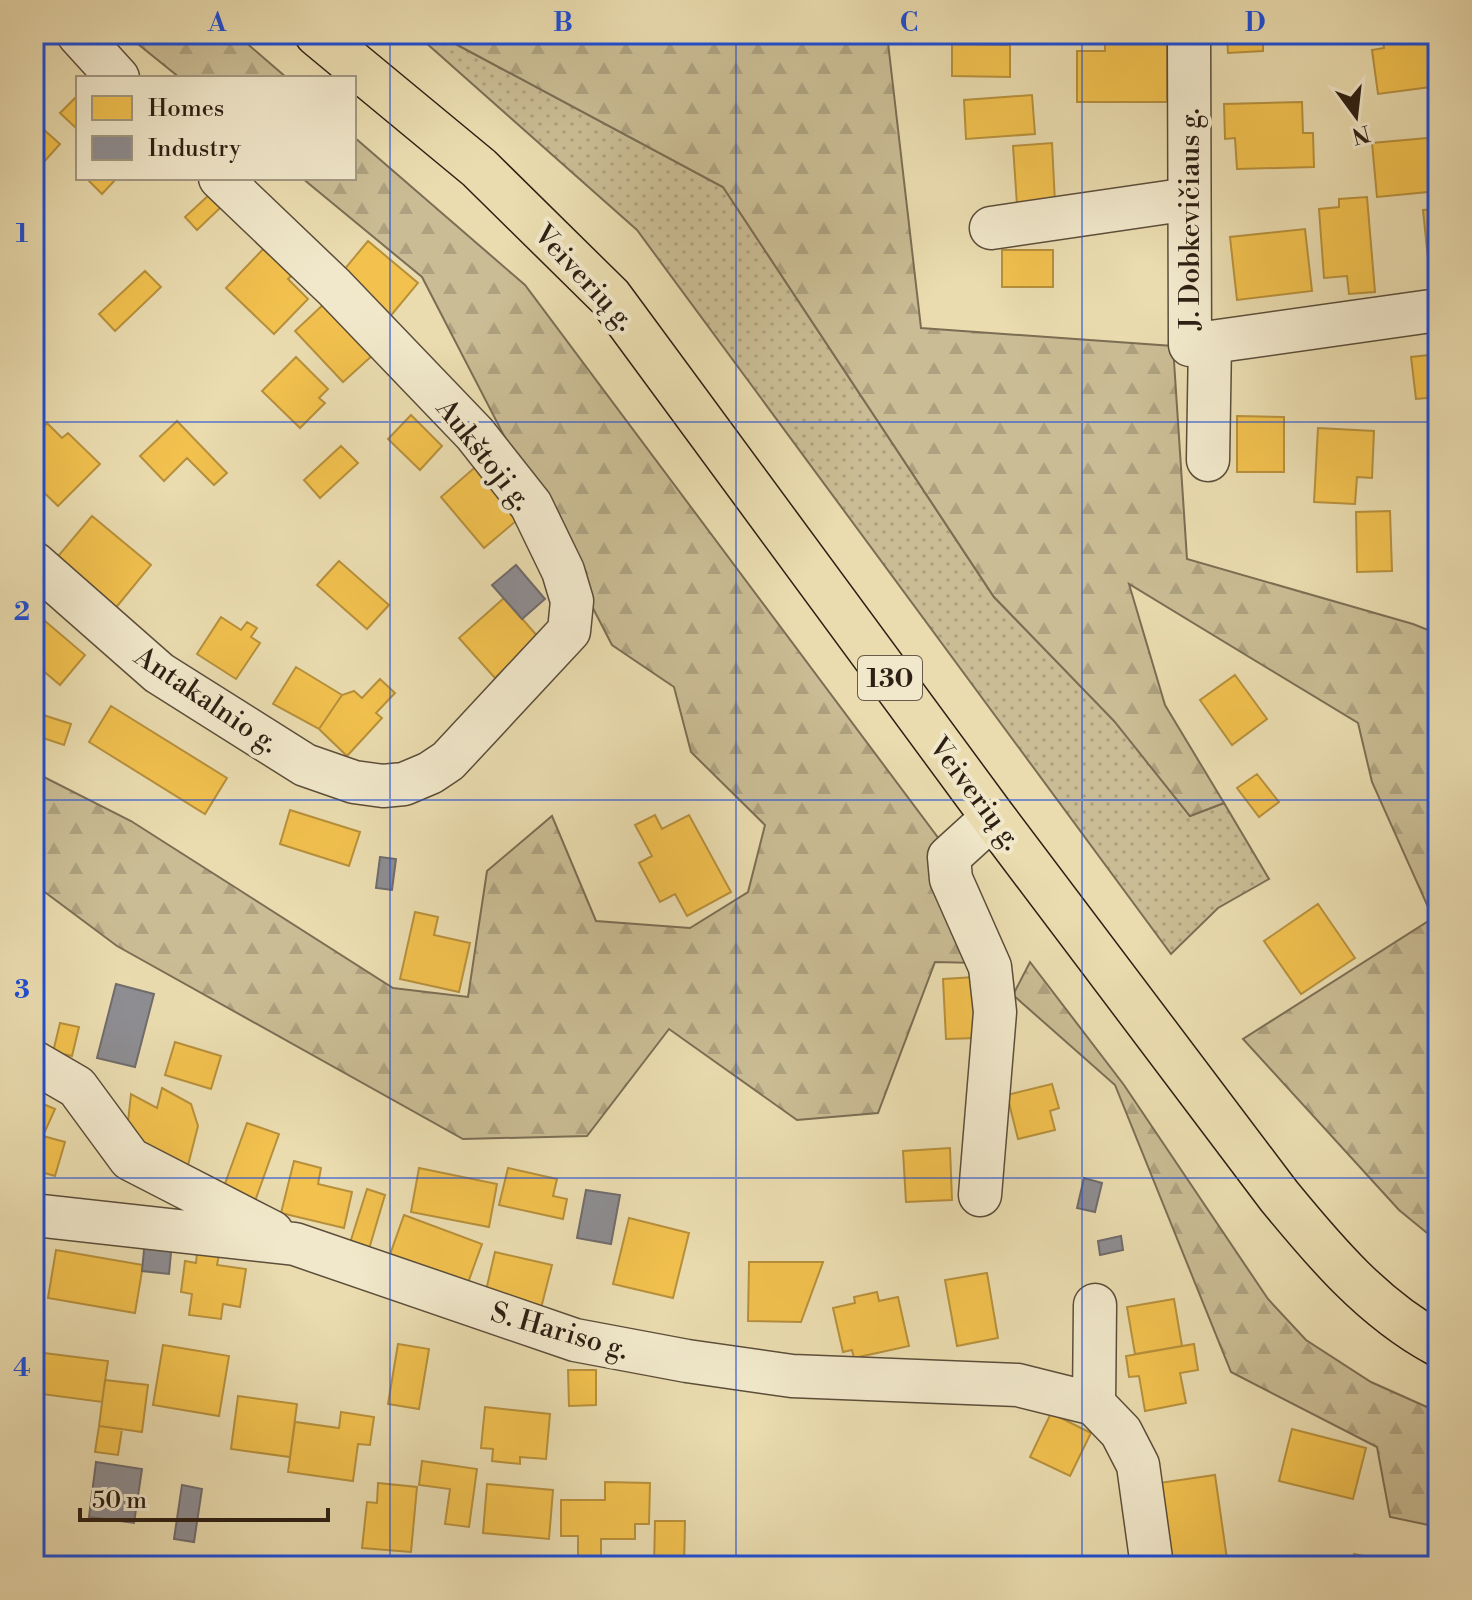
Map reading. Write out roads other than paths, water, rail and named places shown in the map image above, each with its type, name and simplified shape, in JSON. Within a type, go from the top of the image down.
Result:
[{"type":"main road","name":"Veiverių g.","points":[[317,34],[479,168],[610,297],[993,817],[1279,1196],[1327,1254],[1372,1298],[1438,1344]]},
{"type":"street","points":[[78,34],[116,76]]},
{"type":"street","name":"J. Dobkevičiaus g.","points":[[1189,34],[1190,345],[1438,310]]},
{"type":"street","name":"Aukštoji g.","points":[[222,180],[334,287],[475,434],[531,505],[563,571],[572,601],[569,631],[448,761],[404,784]]},
{"type":"street","points":[[991,228],[1189,199]]},
{"type":"street","points":[[1208,460],[1210,342]]},
{"type":"street","name":"Antakalnio g.","points":[[34,563],[159,673],[305,765],[354,782],[383,786],[404,784]]},
{"type":"street","points":[[980,1195],[995,1012],[990,967],[951,879],[949,857],[993,817]]},
{"type":"street","points":[[34,1062],[77,1087],[130,1159],[295,1244]]},
{"type":"street","name":"S. Hariso g.","points":[[34,1215],[295,1244],[575,1340],[687,1361],[792,1376],[1018,1385],[1094,1404]]},
{"type":"street","points":[[1095,1305],[1094,1404],[1121,1432],[1138,1465],[1152,1566]]}]
